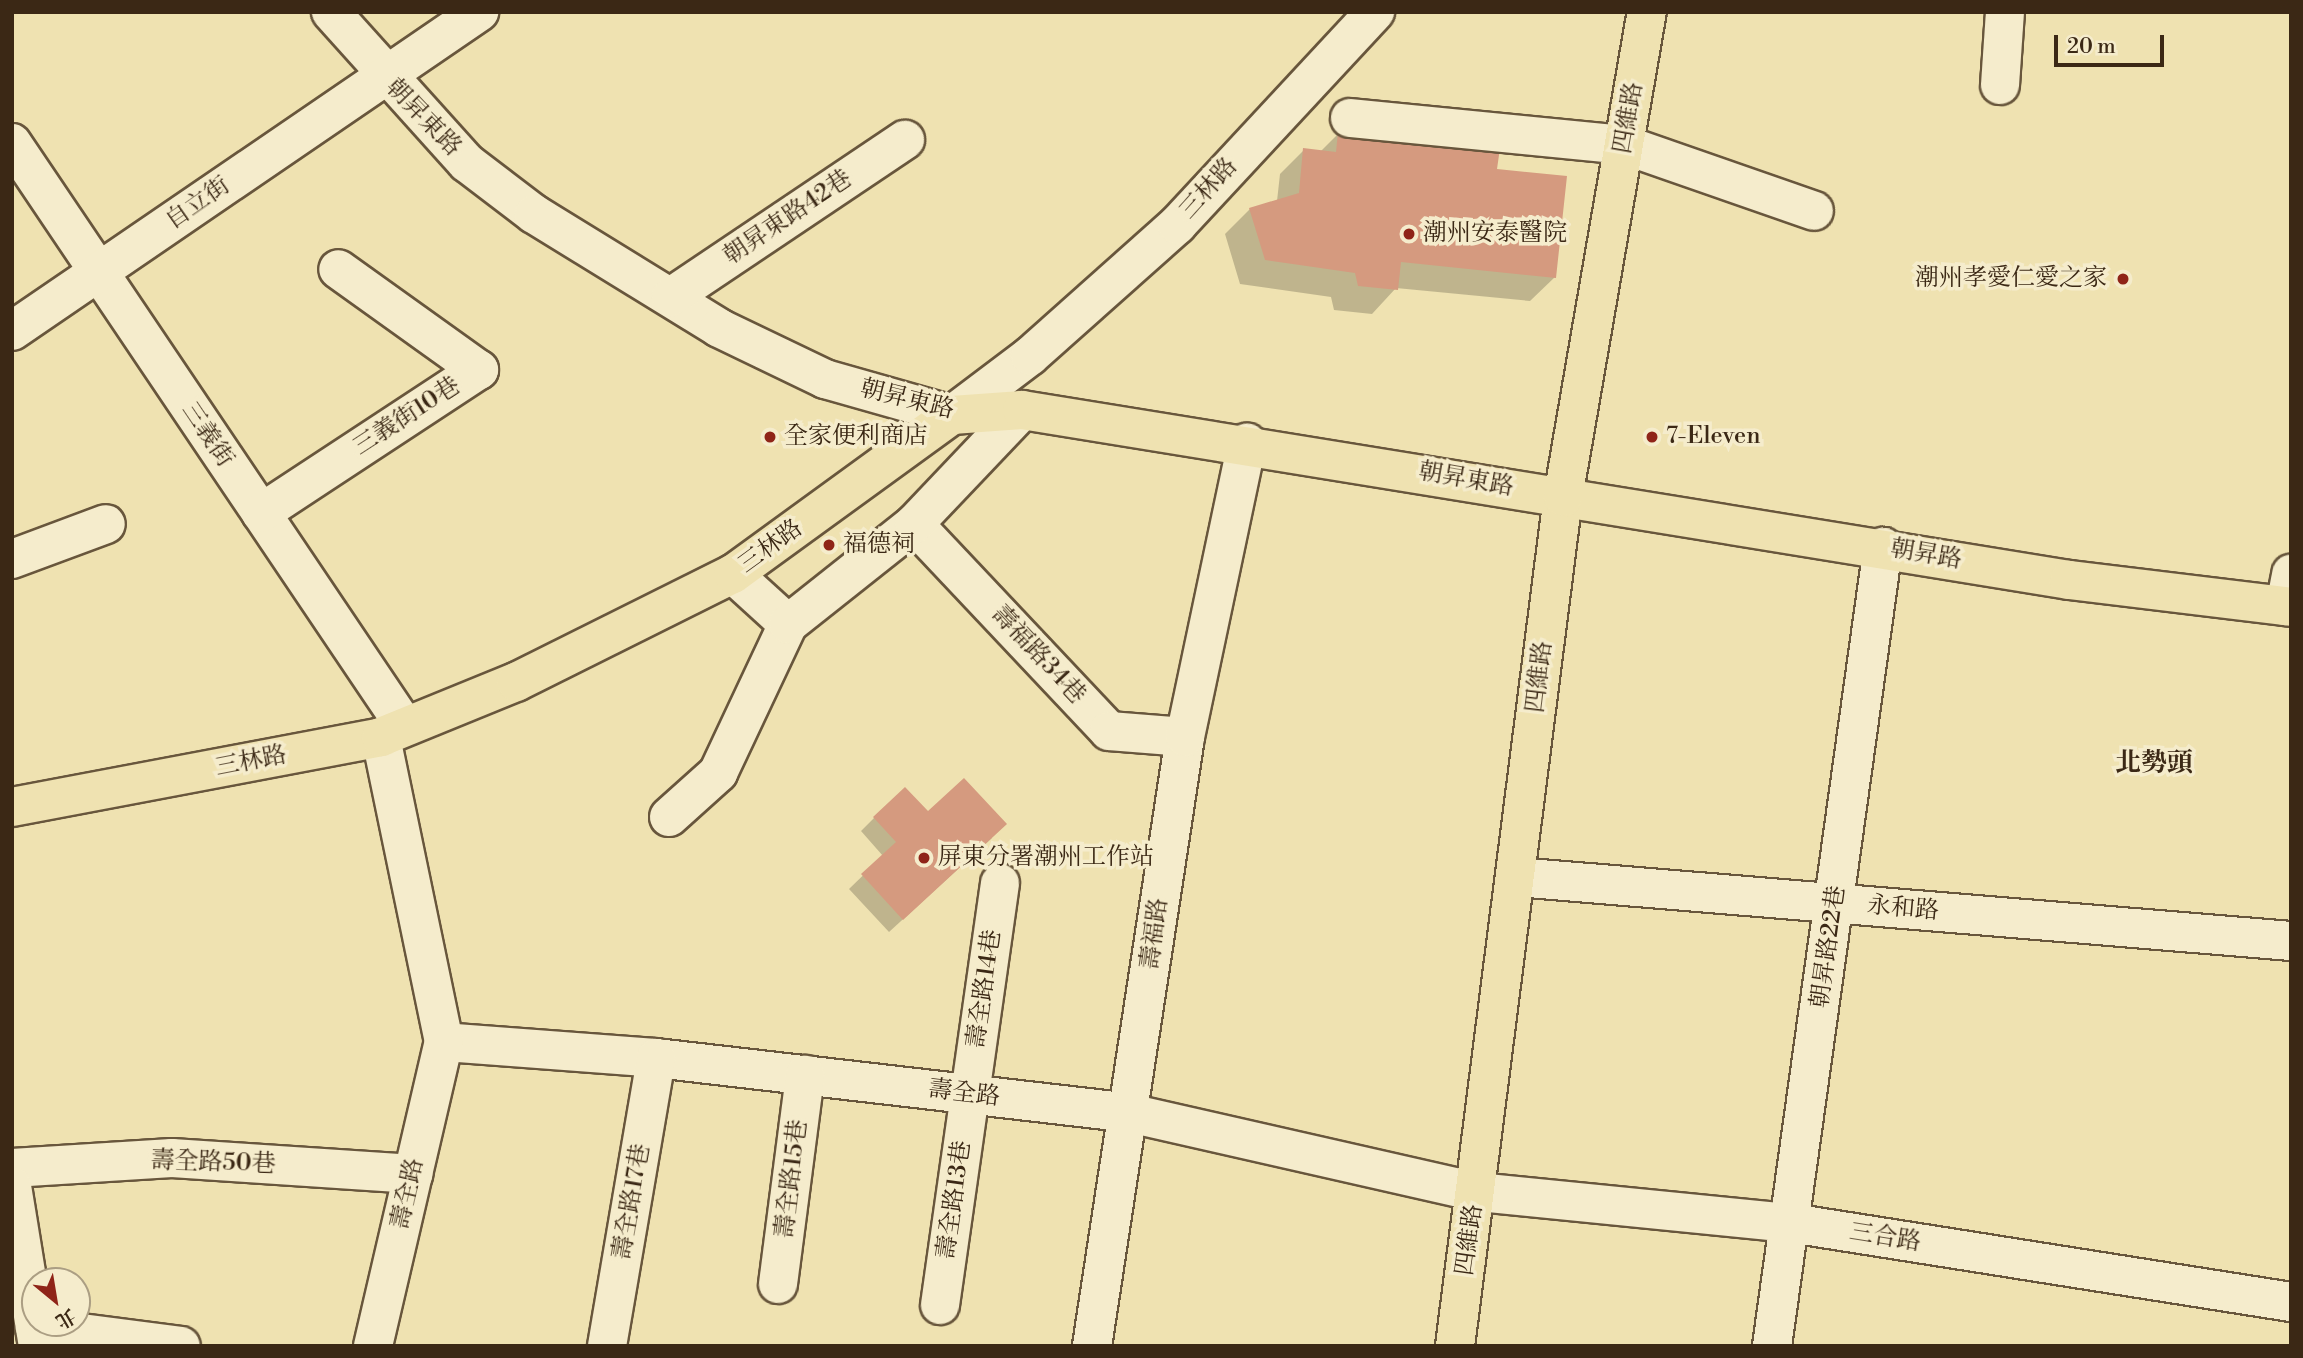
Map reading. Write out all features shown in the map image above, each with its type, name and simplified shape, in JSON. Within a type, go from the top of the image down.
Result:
[{"type":"main road","name":"四維路","points":[[1455,1346],[1478,1192],[1563,496],[1647,12]]},
{"type":"main road","name":"朝昇東路","points":[[952,415],[1021,410],[1247,442],[1563,496]]},
{"type":"main road","name":"三林路","points":[[12,807],[392,731],[516,682],[733,574],[952,415]]},
{"type":"main road","name":"朝昇路","points":[[1563,496],[2069,580],[2289,596]]},
{"type":"street","name":"朝昇東路","points":[[331,12],[382,75],[467,163],[512,197],[719,328],[825,379],[952,415]]},
{"type":"street","name":"自立街","points":[[12,331],[99,274],[382,75],[479,12]]},
{"type":"street","name":"三林路","points":[[952,415],[1030,356],[1177,225],[1340,29],[1375,12]]},
{"type":"street","points":[[2000,85],[2004,12]]},
{"type":"street","points":[[1350,118],[1625,145],[1814,211]]},
{"type":"street","name":"朝昇東路42巷","points":[[671,297],[905,140]]},
{"type":"street","name":"三義街","points":[[12,143],[261,513],[392,731]]},
{"type":"street","name":"三義街10巷","points":[[261,513],[479,370],[338,269]]},
{"type":"street","points":[[669,817],[718,773],[788,624],[914,524],[1021,410]]},
{"type":"street","name":"壽福路","points":[[1092,1346],[1185,737],[1247,442]]},
{"type":"street","points":[[12,559],[106,524]]},
{"type":"street","name":"壽福路34巷","points":[[914,524],[1109,731],[1185,737]]},
{"type":"street","name":"朝昇路22巷","points":[[1772,1346],[1883,547]]},
{"type":"street","points":[[733,574],[788,624]]},
{"type":"street","name":"壽全路","points":[[373,1346],[444,1042],[392,731]]},
{"type":"street","name":"永和路","points":[[1516,877],[2291,941]]},
{"type":"street","name":"壽全路14巷","points":[[970,1094],[1000,883]]},
{"type":"street","name":"壽全路","points":[[444,1042],[656,1058],[1129,1113],[1478,1192]]},
{"type":"street","name":"壽全路17巷","points":[[607,1346],[656,1058]]},
{"type":"street","name":"壽全路15巷","points":[[778,1284],[806,1075]]},
{"type":"street","name":"壽全路13巷","points":[[940,1306],[970,1094]]},
{"type":"street","name":"壽全路50巷","points":[[12,1168],[172,1158],[413,1174]]},
{"type":"street","points":[[12,1186],[26,1267]]},
{"type":"street","name":"三合路","points":[[1478,1192],[1791,1223],[2291,1302]]},
{"type":"street","points":[[51,1337],[181,1346]]},
{"type":"building","name":"潮州安泰醫院","points":[[1338,132],[1500,148],[1497,169],[1567,176],[1556,278],[1401,262],[1398,290],[1358,286],[1355,273],[1265,260],[1249,208],[1299,193],[1303,148],[1336,152]]},
{"type":"building","name":"屏東分署潮州工作站","points":[[964,778],[1007,824],[903,920],[861,874],[896,842],[873,817],[905,787],[928,811]]},
{"type":"place","name":"潮州安泰醫院","points":[[1409,234]]},
{"type":"place","name":"潮州孝愛仁愛之家","points":[[2123,279]]},
{"type":"place","name":"全家便利商店","points":[[770,437]]},
{"type":"place","name":"7-Eleven","points":[[1652,437]]},
{"type":"place","name":"福德祠","points":[[829,545]]},
{"type":"place","name":"屏東分署潮州工作站","points":[[924,858]]},
{"type":"district","name":"北勢頭","points":[[2154,764]]}]
